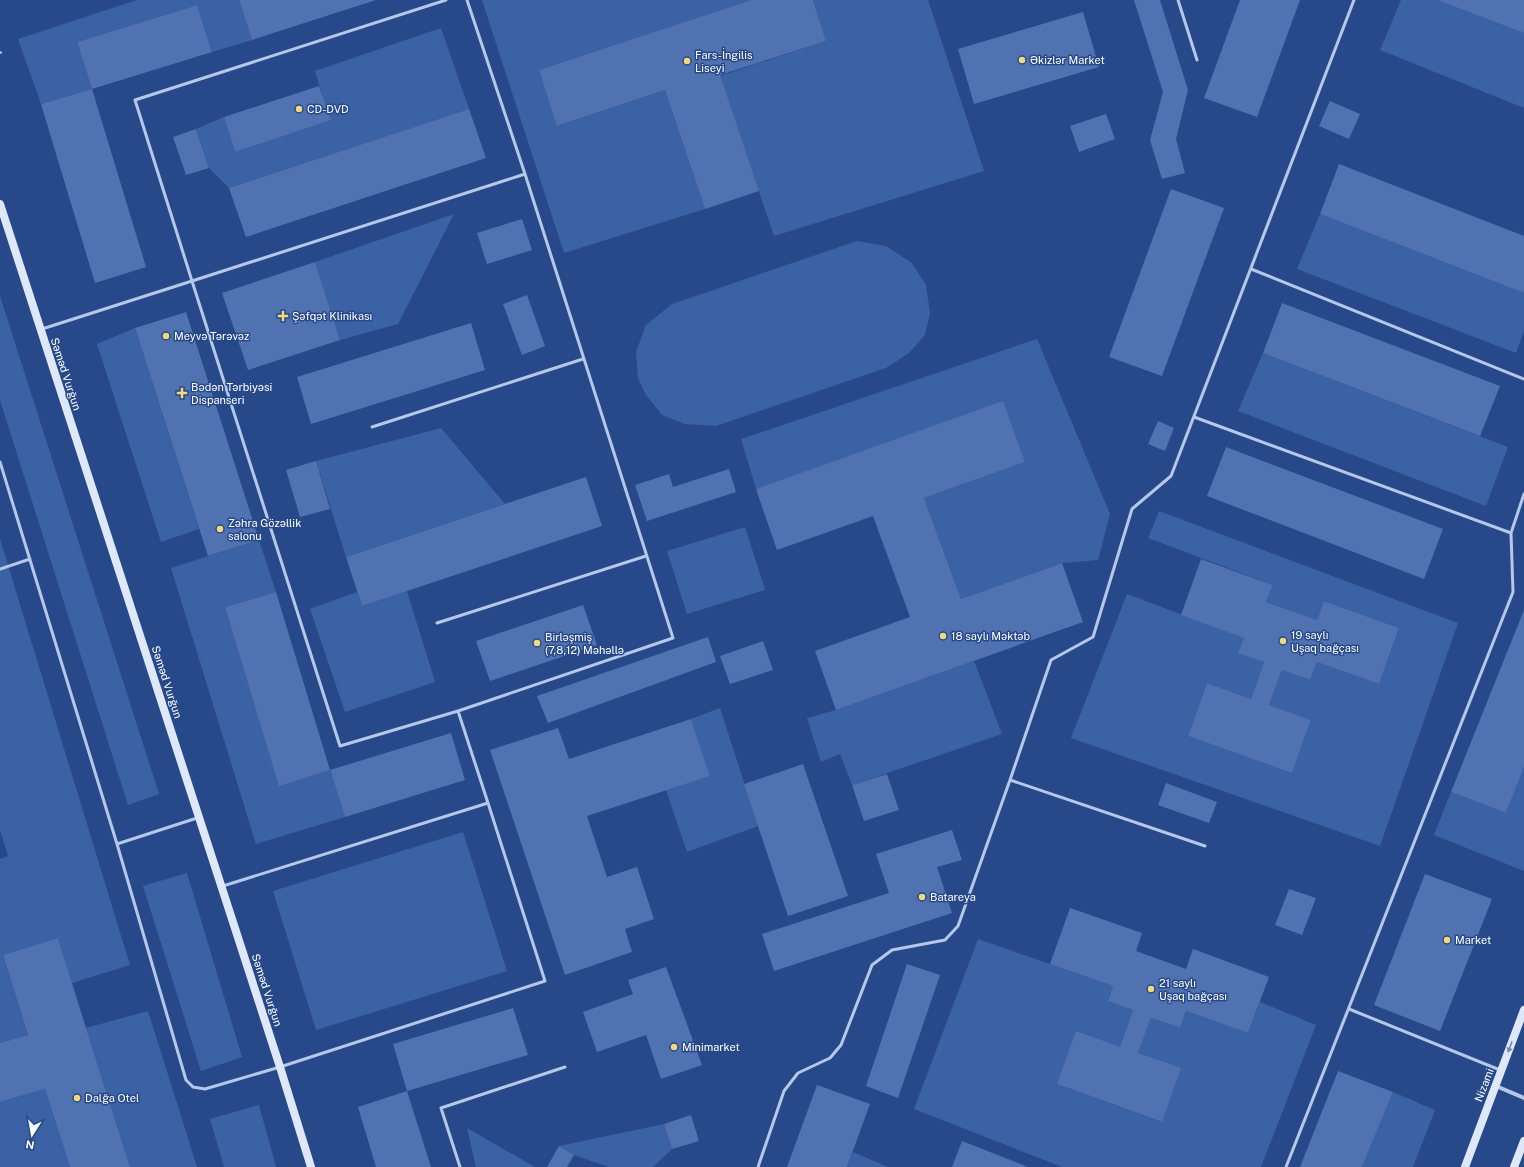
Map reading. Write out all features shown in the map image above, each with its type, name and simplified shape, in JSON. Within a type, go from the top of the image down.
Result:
[{"type":"main road","name":"Səməd Vurğun","points":[[0,204],[280,1067],[310,1167]]},
{"type":"main road","name":"Nizami","points":[[1465,1167],[1524,1010]]},
{"type":"main road","points":[[1514,1167],[1524,1141]]},
{"type":"street","points":[[1495,1086],[1524,1098]]},
{"type":"lane","points":[[446,0],[134,100],[340,746],[458,711],[673,638],[467,0]]},
{"type":"lane","points":[[1178,0],[1197,60]]},
{"type":"lane","points":[[758,1167],[784,1091],[798,1073],[830,1058],[841,1045],[872,965],[892,950],[945,940],[958,926],[1051,660],[1093,637],[1132,509],[1171,476],[1354,0]]},
{"type":"lane","points":[[40,329],[524,174]]},
{"type":"lane","points":[[1251,269],[1524,379]]},
{"type":"lane","points":[[372,427],[583,359]]},
{"type":"lane","points":[[1194,417],[1511,533]]},
{"type":"lane","points":[[0,462],[117,844],[186,1080],[194,1087],[205,1089],[280,1067],[545,982],[458,711]]},
{"type":"lane","points":[[1286,1167],[1513,592],[1511,533],[1524,494]]},
{"type":"lane","points":[[437,623],[646,556]]},
{"type":"lane","points":[[0,569],[30,559]]},
{"type":"lane","points":[[1010,780],[1205,846]]},
{"type":"lane","points":[[222,887],[488,803]]},
{"type":"lane","points":[[117,844],[199,818]]},
{"type":"lane","points":[[1349,1009],[1502,1071]]},
{"type":"lane","points":[[460,1167],[441,1108],[565,1067]]},
{"type":"shaded area","points":[[137,0],[239,0],[252,40],[212,52],[197,5],[77,42],[92,89],[41,104],[18,39]]},
{"type":"shaded area","points":[[482,0],[751,0],[539,70],[558,126],[665,90],[705,209],[564,253]]},
{"type":"shaded area","points":[[813,0],[928,0],[984,171],[774,236],[720,76],[826,41]]},
{"type":"shaded area","points":[[1401,0],[1437,0],[1524,33],[1524,108],[1380,50]]},
{"type":"shaded area","points":[[441,28],[469,109],[229,188],[209,168],[196,129],[224,117],[235,152],[330,120],[315,71]]},
{"type":"shaded area","points":[[454,214],[398,324],[340,340],[315,262]]},
{"type":"shaded area","points":[[1320,214],[1524,293],[1524,331],[1516,353],[1297,269]]},
{"type":"shaded area","points":[[857,241],[886,246],[912,263],[926,285],[930,313],[925,335],[909,353],[886,368],[716,426],[685,424],[662,415],[646,395],[638,378],[636,352],[646,325],[672,304]]},
{"type":"shaded area","points":[[0,296],[159,794],[128,805],[0,400]]},
{"type":"shaded area","points":[[135,328],[199,529],[161,542],[97,344]]},
{"type":"shaded area","points":[[1037,339],[1110,514],[1098,560],[1062,563],[961,599],[924,498],[1025,462],[1003,402],[756,489],[741,439]]},
{"type":"shaded area","points":[[1263,353],[1508,447],[1486,506],[1238,411]]},
{"type":"shaded area","points":[[441,428],[505,504],[346,557],[316,461]]},
{"type":"shaded area","points":[[1159,511],[1458,623],[1380,846],[1071,738],[1127,594],[1244,638],[1239,653],[1264,662],[1251,699],[1207,683],[1188,736],[1292,773],[1311,720],[1269,705],[1282,670],[1310,680],[1317,662],[1379,684],[1399,628],[1324,601],[1317,620],[1266,602],[1273,585],[1148,538]]},
{"type":"shaded area","points":[[745,527],[765,590],[687,614],[667,551]]},
{"type":"shaded area","points":[[0,539],[130,965],[72,983],[58,938],[3,955],[28,1035],[0,1043],[0,859],[8,856],[0,830]]},
{"type":"shaded area","points":[[259,540],[276,592],[225,607],[279,785],[330,770],[345,817],[256,844],[171,568]]},
{"type":"shaded area","points":[[407,591],[435,682],[345,712],[310,609],[357,592],[362,606]]},
{"type":"shaded area","points":[[974,661],[1002,734],[852,785],[840,754],[821,762],[807,718],[836,710]]},
{"type":"shaded area","points":[[720,708],[758,826],[687,852],[666,790],[710,776],[691,719]]},
{"type":"shaded area","points":[[1524,767],[1524,871],[1434,835],[1451,792],[1506,813]]},
{"type":"shaded area","points":[[463,832],[507,971],[316,1030],[273,891]]},
{"type":"shaded area","points":[[187,873],[242,1057],[201,1071],[143,886]]},
{"type":"shaded area","points":[[978,939],[1113,986],[1108,1001],[1133,1010],[1120,1047],[1057,1084],[1161,1122],[1138,1053],[1151,1018],[1180,1028],[1186,1011],[1248,1033],[1260,1002],[1316,1025],[1261,1167],[1062,1167],[914,1109]]},
{"type":"shaded area","points":[[148,1011],[197,1167],[130,1167],[86,1028]]},
{"type":"shaded area","points":[[45,1089],[70,1167],[0,1167],[0,1102]]},
{"type":"shaded area","points":[[1393,1092],[1435,1110],[1413,1167],[1362,1167]]},
{"type":"shaded area","points":[[259,1105],[276,1167],[224,1167],[210,1119]]},
{"type":"shaded area","points":[[664,1124],[672,1149],[653,1167],[609,1167],[574,1155],[559,1146]]},
{"type":"shaded area","points":[[467,1128],[535,1167],[476,1167]]},
{"type":"shaded area","points":[[853,1152],[888,1167],[847,1167]]},
{"type":"building","points":[[239,0],[376,0],[252,40]]},
{"type":"building","points":[[751,0],[813,0],[826,41],[720,75],[759,191],[705,209],[665,90],[557,126],[539,70]]},
{"type":"building","points":[[1134,0],[1160,0],[1188,90],[1176,139],[1185,173],[1162,179],[1150,140],[1163,92]]},
{"type":"building","points":[[1240,0],[1300,0],[1257,117],[1204,98]]},
{"type":"building","points":[[1437,0],[1524,0],[1524,33]]},
{"type":"building","points":[[197,5],[212,52],[92,89],[77,42]]},
{"type":"building","points":[[1083,12],[1099,67],[974,104],[958,49]]},
{"type":"building","points":[[319,86],[331,120],[235,152],[224,117]]},
{"type":"building","points":[[92,89],[146,267],[95,283],[41,104]]},
{"type":"building","points":[[1330,101],[1360,114],[1349,139],[1319,126]]},
{"type":"building","points":[[469,109],[486,158],[246,237],[229,188]]},
{"type":"building","points":[[1106,114],[1115,139],[1079,152],[1070,126]]},
{"type":"building","points":[[196,129],[209,168],[186,175],[173,137]]},
{"type":"building","points":[[1339,164],[1524,236],[1524,293],[1320,214]]},
{"type":"building","points":[[1171,189],[1224,208],[1162,376],[1109,357]]},
{"type":"building","points":[[522,219],[532,250],[487,264],[477,233]]},
{"type":"building","points":[[315,262],[340,340],[248,370],[222,293]]},
{"type":"building","points":[[527,295],[545,346],[522,355],[503,304]]},
{"type":"building","points":[[1282,303],[1500,386],[1480,436],[1263,353]]},
{"type":"building","points":[[186,312],[259,540],[208,556],[135,328]]},
{"type":"building","points":[[471,323],[485,370],[311,424],[297,377]]},
{"type":"building","points":[[1003,401],[1025,462],[924,498],[961,599],[1062,563],[1083,622],[836,710],[815,651],[910,617],[873,516],[777,550],[756,489]]},
{"type":"building","points":[[1158,421],[1174,428],[1165,451],[1148,444]]},
{"type":"building","points":[[1226,447],[1443,529],[1424,579],[1207,496]]},
{"type":"building","points":[[316,461],[330,509],[300,517],[286,470]]},
{"type":"building","points":[[729,469],[736,492],[647,521],[635,485],[669,474],[673,487]]},
{"type":"building","points":[[586,477],[602,526],[362,606],[346,557]]},
{"type":"building","points":[[1201,559],[1273,585],[1266,602],[1317,620],[1324,601],[1399,628],[1379,684],[1317,662],[1310,680],[1282,670],[1269,705],[1311,720],[1292,773],[1188,736],[1207,683],[1251,699],[1264,662],[1238,653],[1244,638],[1181,615]]},
{"type":"building","points":[[276,592],[330,770],[279,786],[225,607]]},
{"type":"building","name":"Birləşmiş (7,8,12) Məhəllə","points":[[583,605],[597,645],[490,681],[476,641]]},
{"type":"building","points":[[1524,610],[1524,767],[1506,813],[1451,792]]},
{"type":"building","points":[[708,637],[716,662],[548,723],[537,696]]},
{"type":"building","points":[[763,641],[773,670],[730,684],[720,656]]},
{"type":"building","points":[[691,719],[710,776],[587,816],[607,877],[637,867],[654,919],[625,929],[632,952],[565,975],[490,750],[558,728],[569,759]]},
{"type":"building","points":[[451,733],[465,780],[345,817],[330,770]]},
{"type":"building","points":[[803,764],[848,896],[788,916],[744,784]]},
{"type":"building","points":[[887,774],[899,810],[864,821],[852,785]]},
{"type":"building","points":[[1166,783],[1217,802],[1209,823],[1158,805]]},
{"type":"building","points":[[952,830],[962,860],[937,867],[952,913],[774,971],[762,934],[889,893],[876,854]]},
{"type":"building","points":[[1425,874],[1492,899],[1440,1031],[1374,1005]]},
{"type":"building","points":[[1289,889],[1316,898],[1302,935],[1275,925]]},
{"type":"building","points":[[1070,908],[1142,933],[1136,951],[1186,969],[1193,949],[1269,977],[1248,1033],[1186,1011],[1180,1028],[1151,1018],[1138,1053],[1181,1068],[1162,1122],[1057,1084],[1076,1031],[1120,1047],[1133,1010],[1108,1001],[1113,986],[1050,964]]},
{"type":"building","points":[[58,938],[130,1167],[70,1167],[45,1089],[0,1102],[0,1043],[28,1035],[3,955]]},
{"type":"building","points":[[907,964],[940,975],[898,1098],[866,1086]]},
{"type":"building","points":[[666,967],[702,1065],[661,1079],[646,1035],[597,1052],[583,1012],[633,994],[628,980]]},
{"type":"building","points":[[513,1008],[528,1055],[407,1091],[393,1044]]},
{"type":"building","points":[[1338,1071],[1393,1092],[1362,1167],[1300,1167]]},
{"type":"building","points":[[817,1085],[870,1104],[847,1167],[787,1167]]},
{"type":"building","points":[[407,1091],[431,1167],[376,1167],[358,1107]]},
{"type":"building","points":[[691,1115],[699,1141],[672,1149],[664,1124]]},
{"type":"building","points":[[962,1141],[1028,1167],[952,1167]]},
{"type":"building","points":[[559,1146],[574,1155],[567,1167],[547,1167]]},
{"type":"place","name":"Əkizlər Market","points":[[1022,60]]},
{"type":"place","name":"Fars-İngilis Liseyi","points":[[687,61]]},
{"type":"place","name":"CD-DVD","points":[[299,109]]},
{"type":"place","name":"Şəfqət Klinikası","points":[[283,316]]},
{"type":"place","name":"Meyvə Tərəvəz","points":[[166,336]]},
{"type":"place","name":"Bədən Tərbiyəsi Dispanseri","points":[[182,393]]},
{"type":"place","name":"Zəhra Gözəllik salonu","points":[[220,529]]},
{"type":"place","name":"18 saylı Məktəb","points":[[943,636]]},
{"type":"place","name":"19 saylı Uşaq bağçası","points":[[1283,641]]},
{"type":"place","name":"Birləşmiş (7,8,12) Məhəllə","points":[[537,643]]},
{"type":"place","name":"Batareya","points":[[922,897]]},
{"type":"place","name":"Market","points":[[1447,940]]},
{"type":"place","name":"21 saylı Uşaq bağçası","points":[[1151,989]]},
{"type":"place","name":"Minimarket","points":[[674,1047]]},
{"type":"place","name":"Dalğa Otel","points":[[77,1098]]}]
